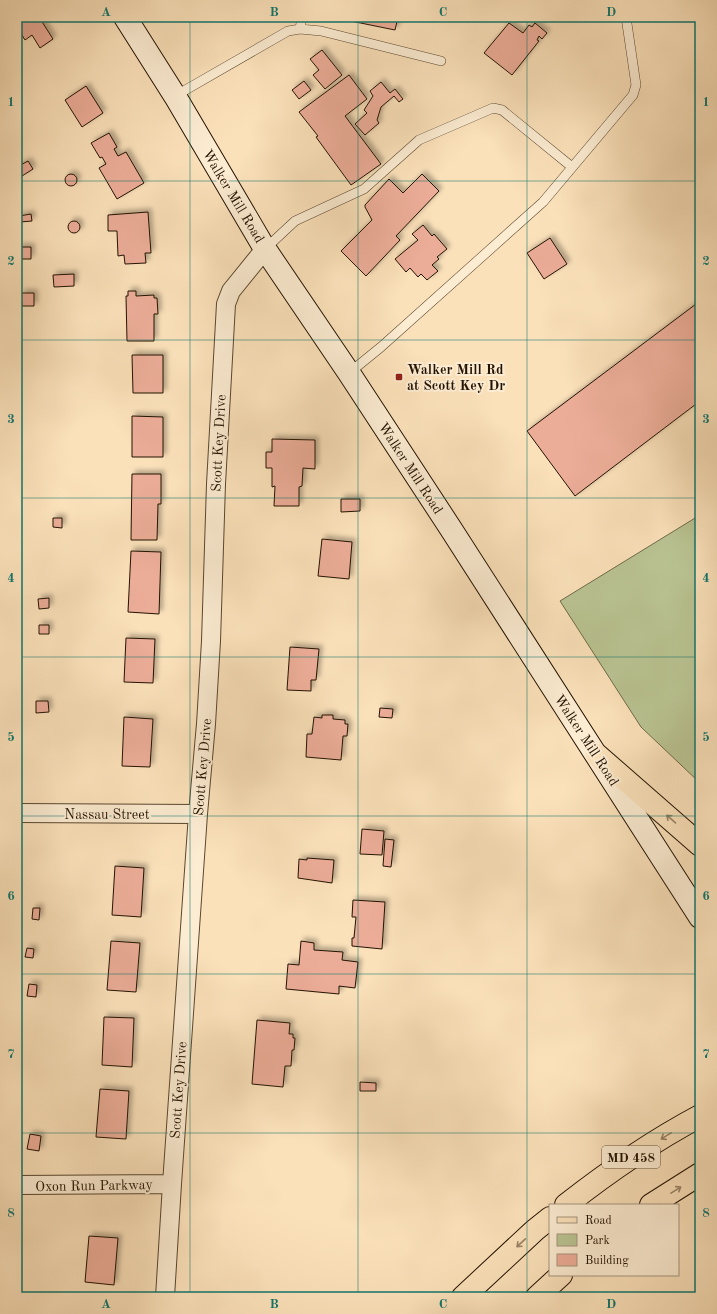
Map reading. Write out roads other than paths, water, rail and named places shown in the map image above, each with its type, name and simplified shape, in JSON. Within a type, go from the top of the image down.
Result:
[{"type":"main road","points":[[597,755],[700,845]]},
{"type":"main road","name":"MD 458","points":[[567,1204],[594,1183],[637,1154],[700,1116]]},
{"type":"main road","points":[[653,1204],[700,1174]]},
{"type":"main road","points":[[463,1297],[549,1219]]},
{"type":"main road","points":[[537,1297],[560,1276]]},
{"type":"street","name":"Walker Mill Road","points":[[125,17],[175,96],[265,249],[451,528],[700,917]]},
{"type":"street","name":"Scott Key Drive","points":[[165,1297],[198,814],[211,649],[216,484],[226,304],[231,291],[265,249]]},
{"type":"street","name":"Nassau Street","points":[[17,814],[198,814]]},
{"type":"street","name":"Oxon Run Parkway","points":[[17,1185],[172,1184]]},
{"type":"lane","points":[[300,29],[302,17]]},
{"type":"lane","points":[[349,373],[381,347],[543,202],[632,95],[636,85],[626,17]]},
{"type":"lane","points":[[175,96],[288,31],[300,29],[321,31],[441,61]]},
{"type":"lane","points":[[265,249],[294,221],[364,189],[419,140],[493,108],[502,110],[572,167]]},
{"type":"place","name":"Walker Mill Rd at Scott Key Dr","points":[[399,377]]}]
